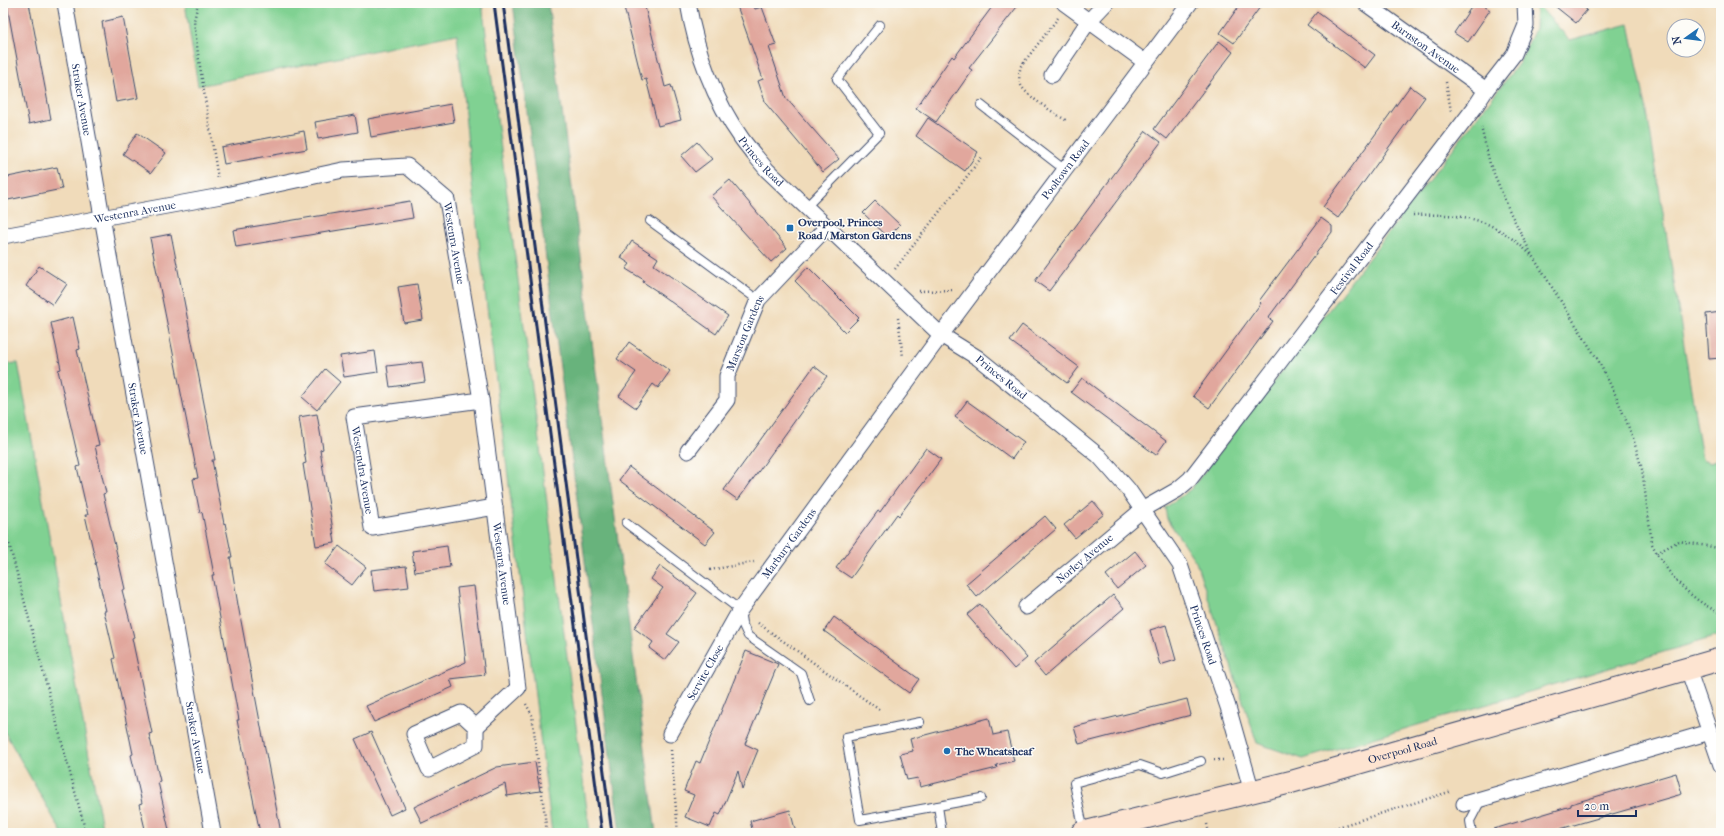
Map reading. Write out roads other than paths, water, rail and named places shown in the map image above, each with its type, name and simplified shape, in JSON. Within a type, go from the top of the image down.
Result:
[{"type":"main road","name":"Overpool Road","points":[[1083,833],[1252,792],[1721,659]]},
{"type":"street","name":"Straker Avenue","points":[[65,3],[213,833]]},
{"type":"street","name":"Princes Road","points":[[688,3],[704,65],[723,110],[742,139],[767,170],[941,335],[978,358],[1099,456],[1128,489],[1180,565],[1228,707],[1252,792]]},
{"type":"street","points":[[1064,3],[1088,22],[1145,62]]},
{"type":"street","points":[[1052,75],[1088,22],[1106,3]]},
{"type":"street","name":"Pooltown Road","points":[[941,335],[1190,3]]},
{"type":"street","name":"Barnston Avenue","points":[[1365,3],[1486,90]]},
{"type":"street","name":"Festival Road","points":[[1142,510],[1177,490],[1190,479],[1475,108],[1486,90],[1514,54],[1526,25],[1525,3]]},
{"type":"street","name":"Westenra Avenue","points":[[3,236],[221,196],[343,170],[407,166],[447,200],[481,400],[518,688],[476,727]]},
{"type":"street","name":"Marston Gardens","points":[[688,451],[727,400],[727,376],[758,300],[827,227]]},
{"type":"street","name":"Marbury Gardens","points":[[740,610],[941,335]]},
{"type":"street","name":"Westendra Avenue","points":[[481,400],[354,417],[372,528],[495,507]]},
{"type":"street","name":"Norley Avenue","points":[[1026,607],[1142,510]]},
{"type":"street","name":"Servite Close","points":[[670,734],[740,610]]},
{"type":"street","points":[[1688,669],[1721,764]]},
{"type":"street","points":[[1464,804],[1710,732]]},
{"type":"lane","points":[[806,207],[879,133],[837,79],[880,25]]},
{"type":"lane","points":[[981,105],[1065,170]]},
{"type":"lane","points":[[650,221],[758,300]]},
{"type":"lane","points":[[626,523],[740,610],[742,623],[748,636],[801,673],[810,701]]},
{"type":"lane","points":[[920,722],[846,737],[860,820],[981,798]]},
{"type":"lane","points":[[1083,833],[1074,783],[1140,765],[1163,773],[1201,761]]},
{"type":"lane","points":[[1472,833],[1470,821],[1482,799]]},
{"type":"lane","points":[[938,806],[942,833]]},
{"type":"railway","points":[[494,3],[602,833]]},
{"type":"railway","points":[[503,3],[612,833]]},
{"type":"place","name":"Overpool, Princes Road / Marston Gardens","points":[[790,228]]},
{"type":"place","name":"The Wheatsheaf","points":[[947,751]]}]
